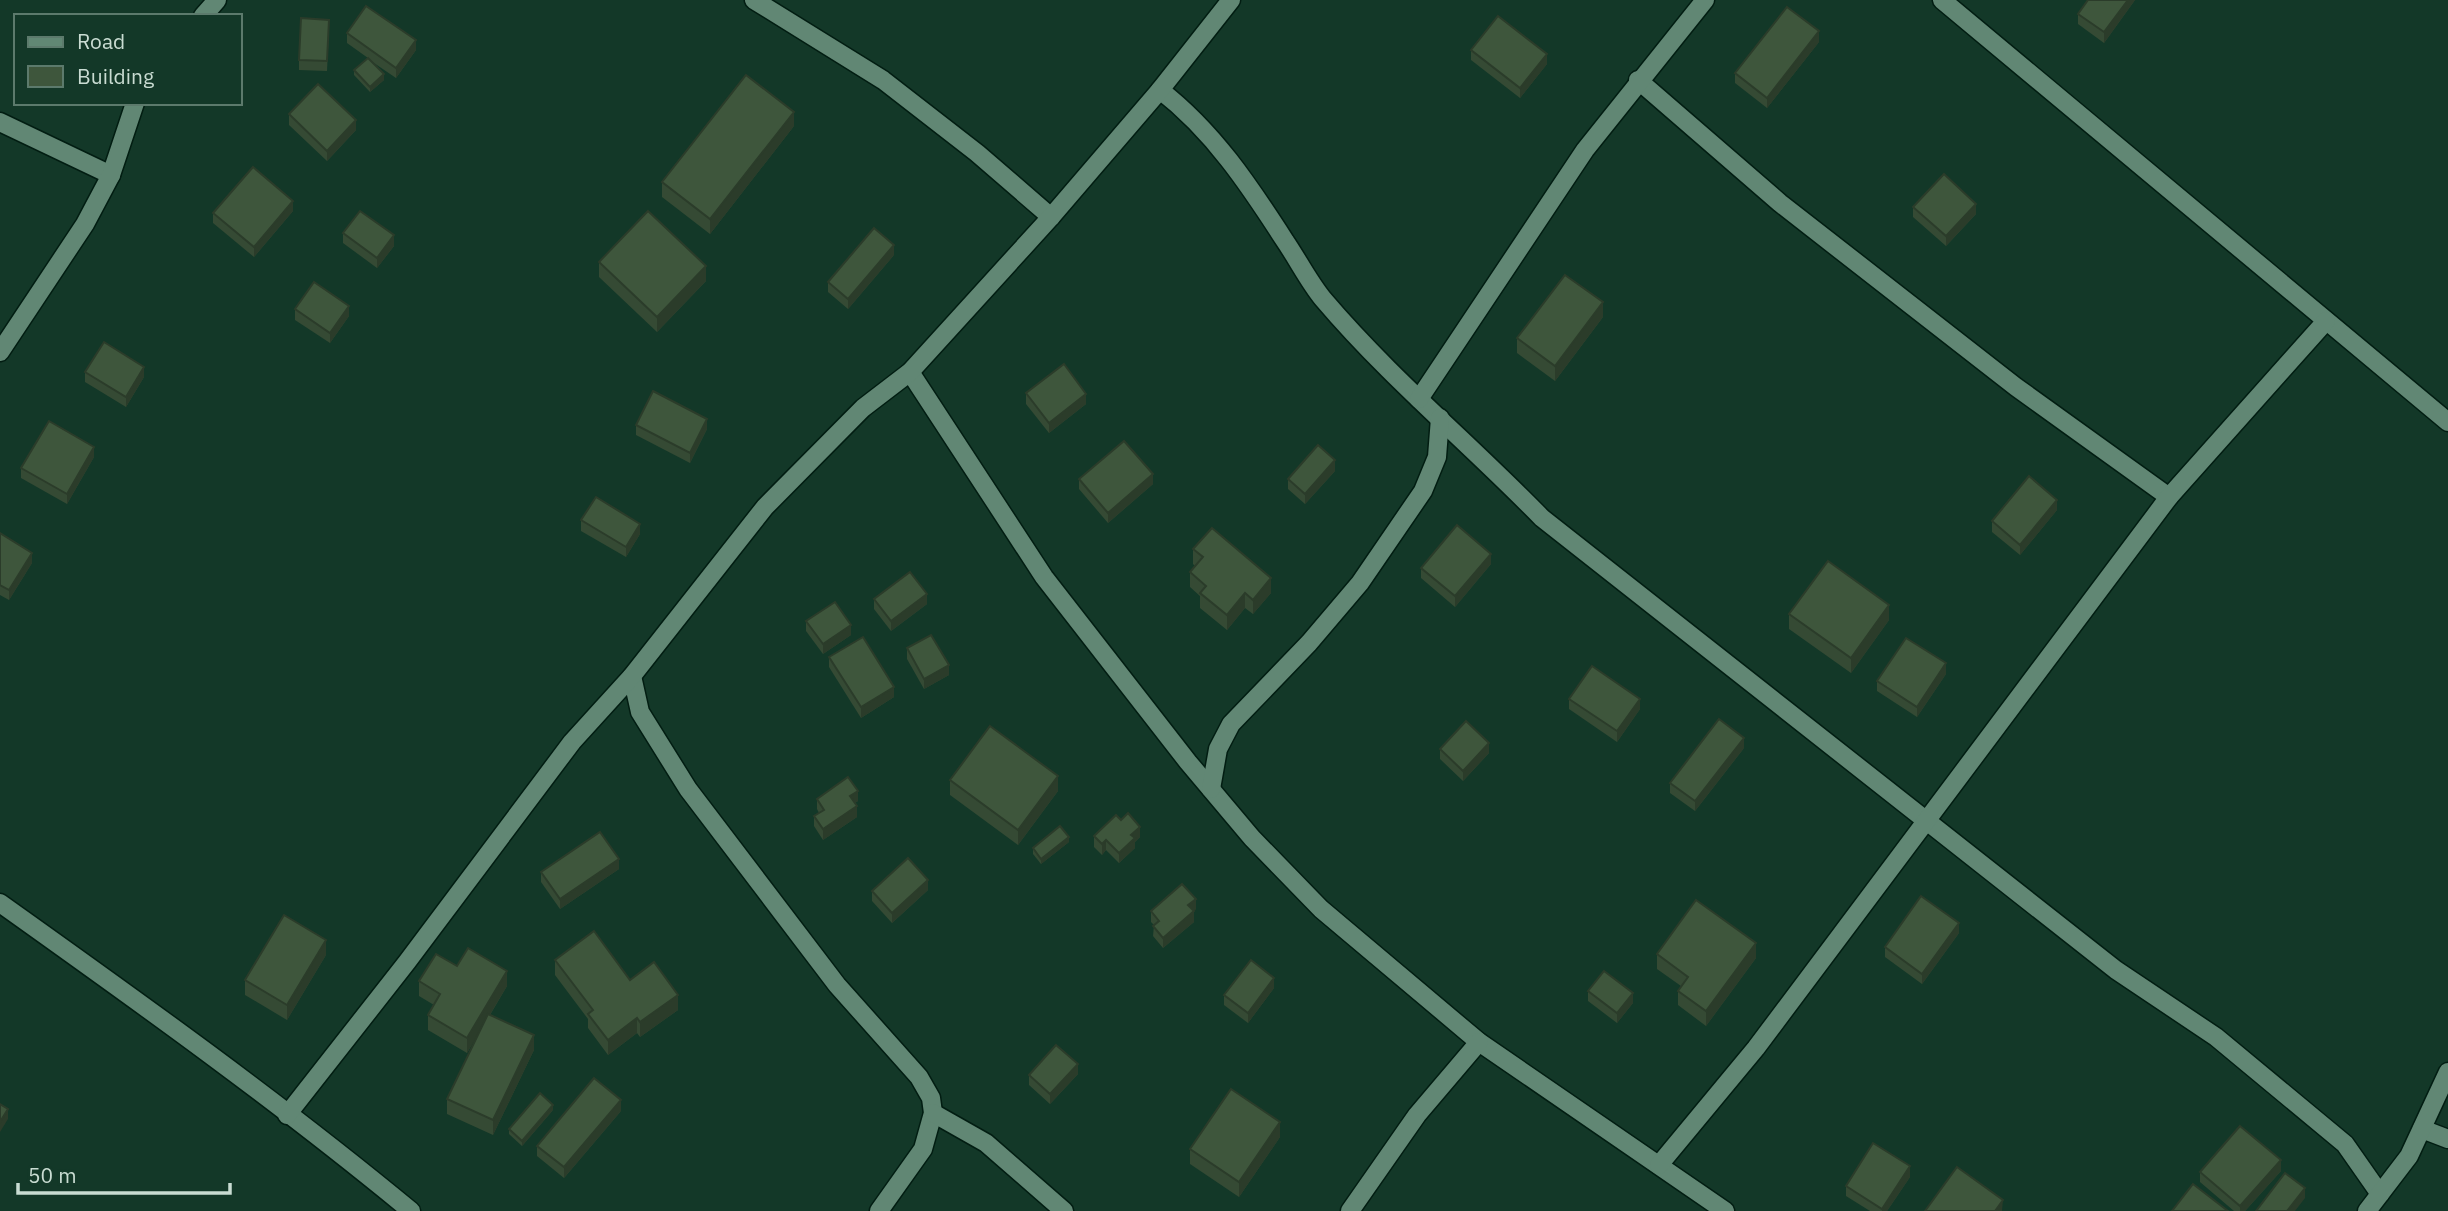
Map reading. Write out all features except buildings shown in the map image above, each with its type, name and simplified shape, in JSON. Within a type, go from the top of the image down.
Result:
[{"type":"street","points":[[204,14],[217,0]]},
{"type":"street","points":[[754,0],[883,80],[977,153],[1051,217]]},
{"type":"street","points":[[287,1115],[407,962],[572,742],[632,676],[765,507],[863,408],[910,372],[1051,217],[1160,90],[1231,0]]},
{"type":"street","points":[[1419,399],[1504,267],[1638,80],[1705,0]]},
{"type":"street","points":[[1942,0],[2230,237],[2448,422]]},
{"type":"street","points":[[1638,80],[1791,212],[2016,387],[2169,497]]},
{"type":"street","points":[[1160,90],[1210,134],[1252,190],[1320,295],[1369,354],[1440,418],[1542,518],[2116,970],[2216,1037],[2345,1144],[2380,1194]]},
{"type":"street","points":[[0,352],[85,224],[111,175],[134,105]]},
{"type":"street","points":[[0,122],[111,175]]},
{"type":"street","points":[[1659,1165],[1756,1048],[2169,497],[2326,321]]},
{"type":"street","points":[[910,372],[1044,576],[1252,838],[1321,909],[1479,1042],[1725,1211]]},
{"type":"street","points":[[1211,789],[1218,749],[1231,724],[1308,643],[1360,583],[1423,491],[1437,457],[1440,418]]},
{"type":"street","points":[[632,676],[640,712],[688,789],[837,985],[919,1077],[931,1098],[933,1113],[923,1149],[879,1211]]},
{"type":"street","points":[[0,903],[149,1009],[337,1150],[411,1211]]},
{"type":"street","points":[[1350,1211],[1417,1115],[1479,1042]]},
{"type":"street","points":[[2367,1211],[2409,1156],[2448,1072]]},
{"type":"street","points":[[933,1113],[986,1143],[1064,1211]]},
{"type":"street","points":[[2422,1129],[2448,1139]]}]
